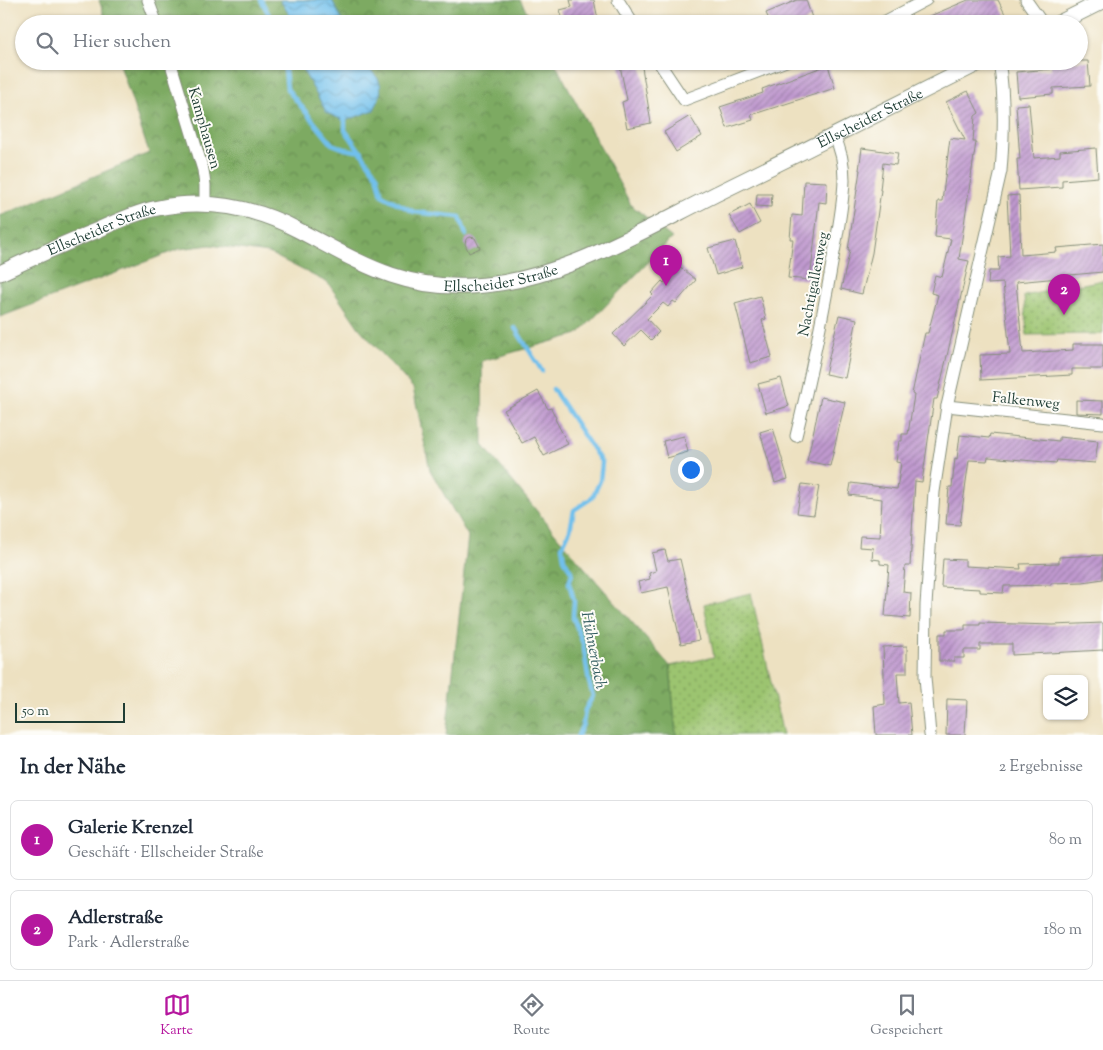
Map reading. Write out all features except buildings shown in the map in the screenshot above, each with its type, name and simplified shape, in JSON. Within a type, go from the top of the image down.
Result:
[{"type":"street","points":[[148,0],[154,15]]},
{"type":"street","points":[[618,0],[627,15]]},
{"type":"street","points":[[897,15],[926,0]]},
{"type":"street","points":[[1026,0],[1037,15]]},
{"type":"street","points":[[1075,15],[1103,1]]},
{"type":"street","name":"Kamphausen","points":[[173,70],[203,170],[205,204]]},
{"type":"street","points":[[664,70],[684,100],[762,70]]},
{"type":"street","name":"Ellscheider Straße","points":[[0,273],[76,238],[146,211],[168,206],[205,204],[237,208],[282,222],[360,264],[394,277],[437,286],[488,285],[543,274],[591,255],[965,70]]},
{"type":"street","points":[[930,735],[925,677],[926,605],[934,492],[947,406],[1001,171],[1003,90],[1000,70]]},
{"type":"street","name":"Nachtigallenweg","points":[[796,436],[814,361],[840,221],[844,180],[839,145],[834,136]]},
{"type":"street","name":"Falkenweg","points":[[947,406],[1103,423]]},
{"type":"green space","points":[[99,0],[520,0],[529,15],[104,15]]},
{"type":"green space","points":[[122,70],[559,70],[631,205],[672,238],[578,334],[482,361],[483,445],[558,537],[670,666],[676,735],[446,735],[468,536],[430,470],[413,388],[359,328],[328,283],[269,253],[210,245],[179,249],[0,317],[0,216],[149,153]]},
{"type":"green space","points":[[1103,280],[1103,334],[1027,335],[1024,296]]},
{"type":"green space","points":[[751,593],[783,735],[676,735],[670,666],[714,657],[704,604]]},
{"type":"water","points":[[280,0],[332,0],[340,15],[289,15]]},
{"type":"water","points":[[303,70],[370,70],[379,80],[381,89],[374,110],[345,121],[327,113]]},
{"type":"waterway","name":"Hühnerbach","points":[[261,0],[269,15]]},
{"type":"waterway","name":"Hühnerbach","points":[[285,70],[287,89],[332,144],[362,152]]},
{"type":"waterway","name":"Hühnerbach","points":[[343,116],[345,130],[377,175],[382,195],[414,212],[460,217],[466,235]]},
{"type":"waterway","name":"Hühnerbach","points":[[515,328],[542,371]]},
{"type":"waterway","name":"Hühnerbach","points":[[553,389],[602,463],[600,481],[592,498],[574,510],[570,530],[562,547],[564,559],[572,573],[569,583],[574,600],[573,617],[583,644],[593,696],[585,710],[583,724],[578,735]]},
{"type":"place","name":"Galerie Krenzel","points":[[666,286]]},
{"type":"place","name":"Adlerstraße","points":[[1064,315]]}]
